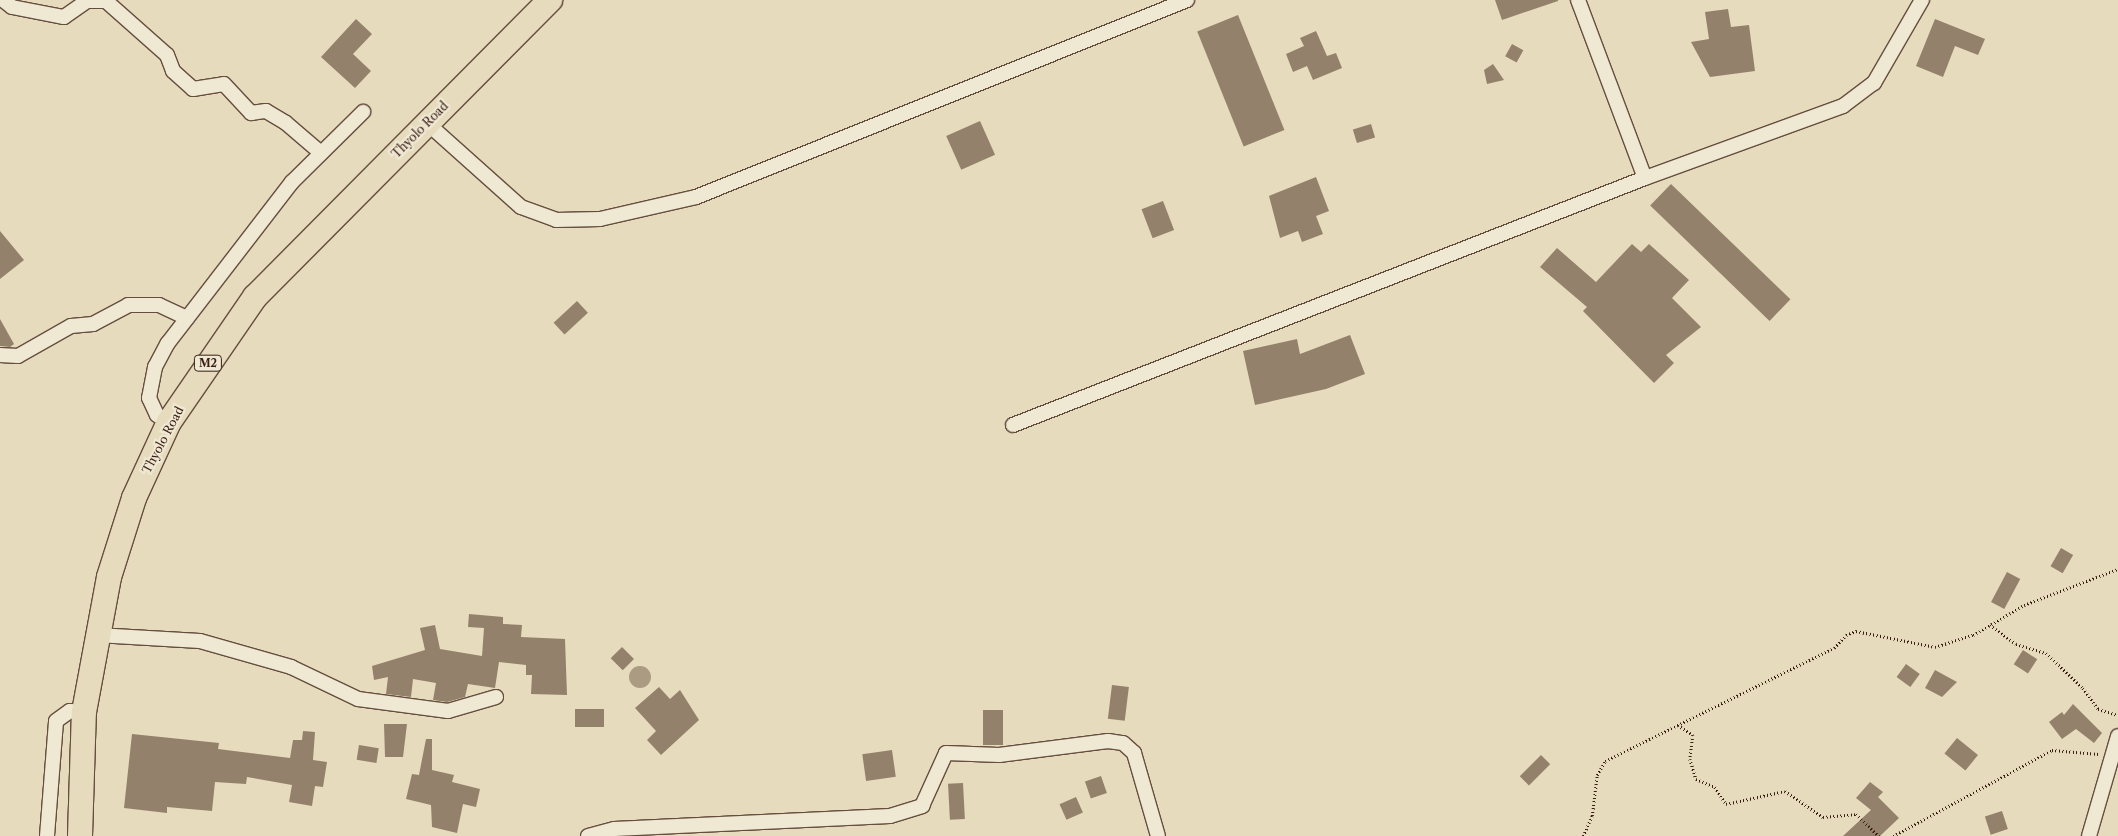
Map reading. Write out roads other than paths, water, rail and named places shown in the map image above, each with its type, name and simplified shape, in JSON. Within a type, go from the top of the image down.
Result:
[{"type":"highway","name":"Thyolo Road","points":[[80,836],[84,712],[97,635],[119,540],[169,422],[255,298],[550,0]]},
{"type":"street","points":[[2,0],[12,7],[64,17],[87,1],[106,1],[166,55],[173,71],[193,89],[224,84],[251,113],[266,111],[286,122],[321,153]]},
{"type":"street","points":[[427,124],[521,207],[556,220],[600,219],[696,197],[1187,0]]},
{"type":"street","points":[[1578,0],[1645,178]]},
{"type":"street","points":[[1013,425],[1645,178],[1843,106],[1874,83],[1922,0]]},
{"type":"street","points":[[169,422],[152,407],[149,384],[168,343],[250,232],[321,153],[363,112]]},
{"type":"street","points":[[0,356],[18,356],[72,326],[93,324],[128,305],[158,305],[187,318]]},
{"type":"street","points":[[97,635],[200,641],[291,667],[358,699],[448,711],[496,697]]},
{"type":"street","points":[[47,836],[56,721],[70,711],[84,712]]},
{"type":"street","points":[[2089,836],[2118,736]]},
{"type":"street","points":[[588,836],[614,829],[890,816],[922,806],[946,754],[999,755],[1108,741],[1123,743],[1134,753],[1158,836]]}]
